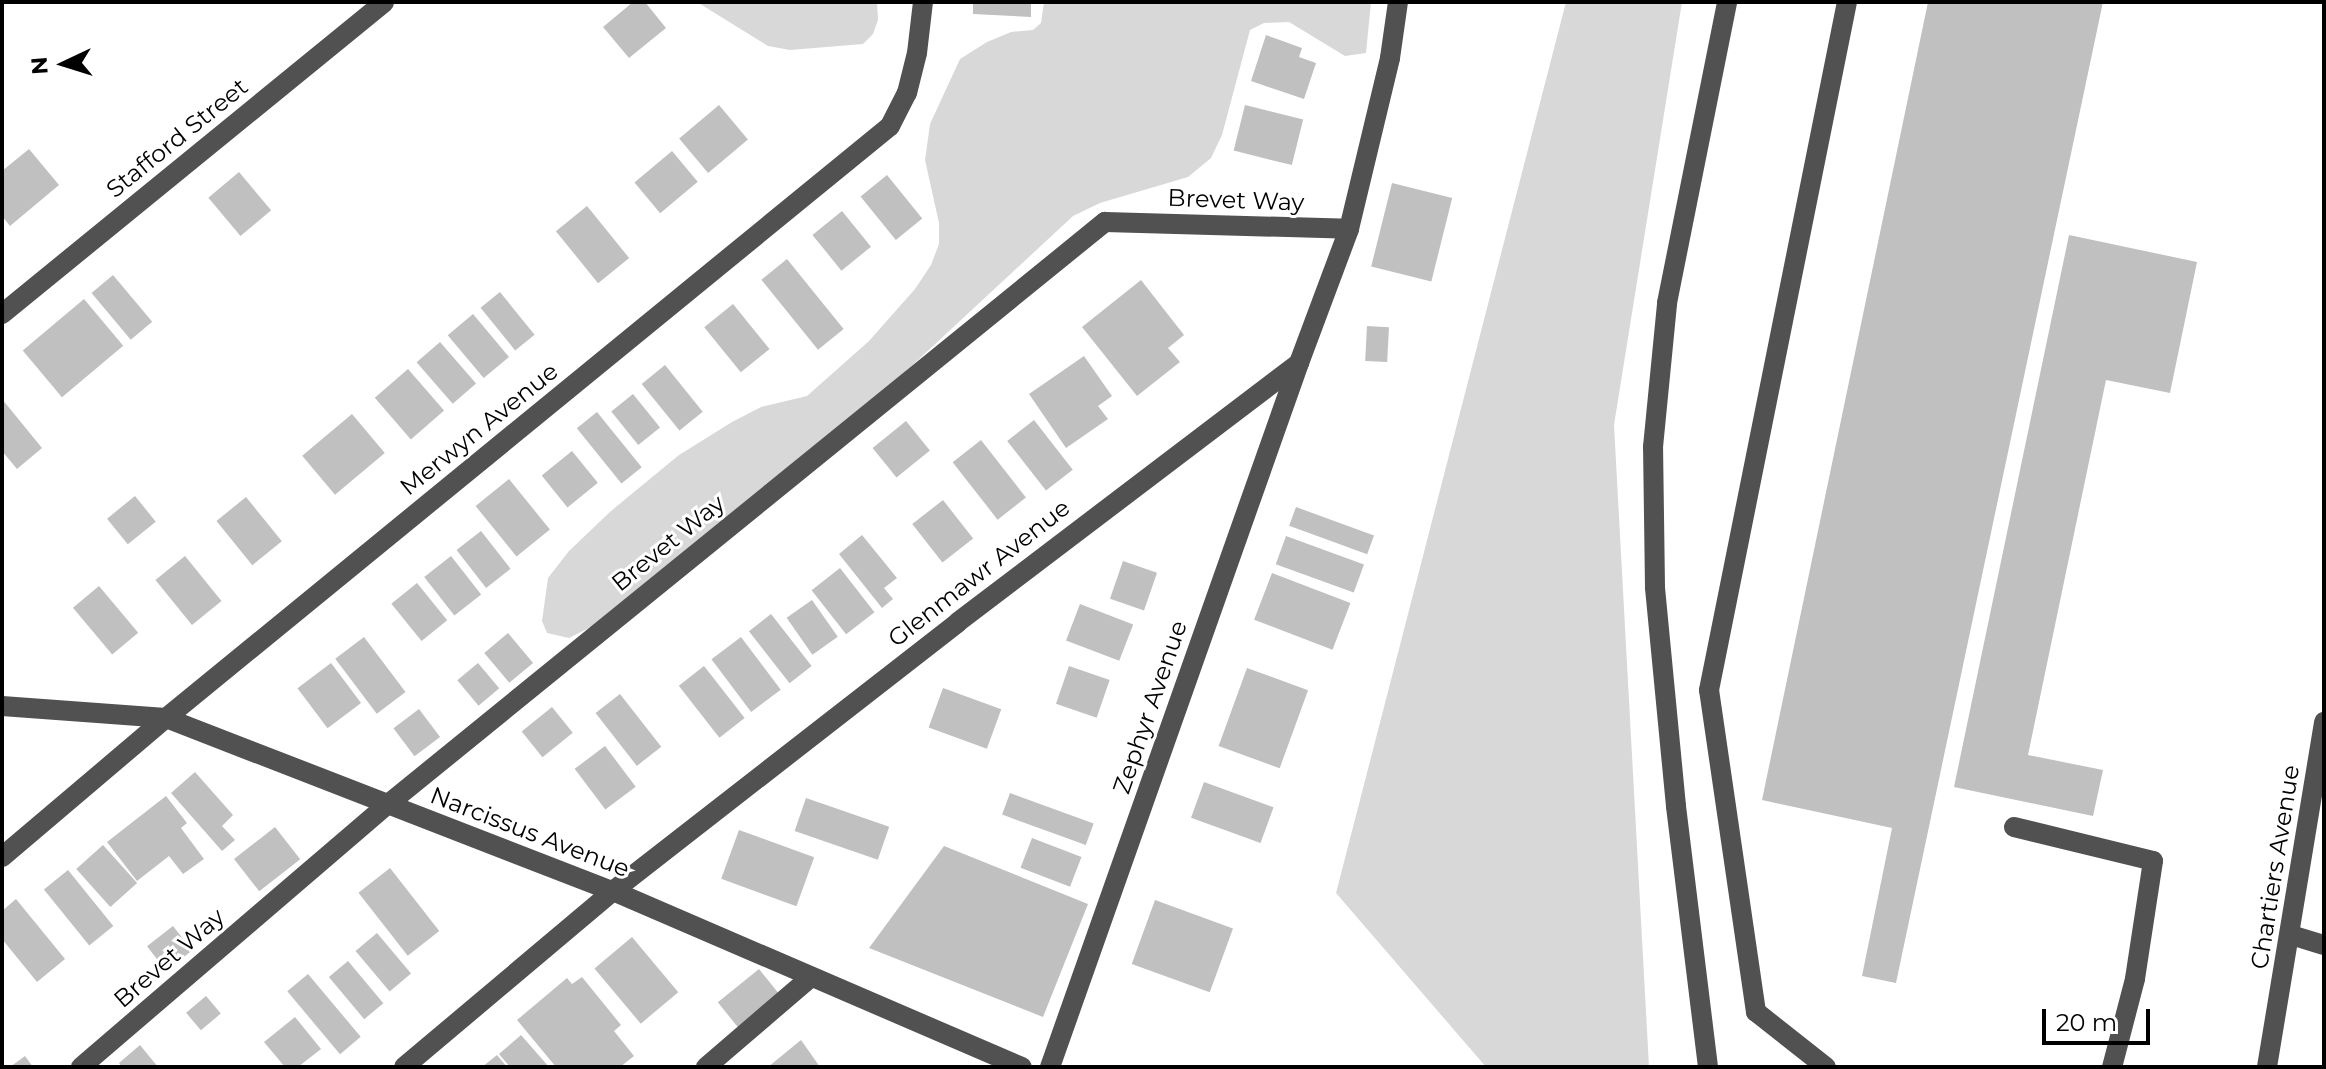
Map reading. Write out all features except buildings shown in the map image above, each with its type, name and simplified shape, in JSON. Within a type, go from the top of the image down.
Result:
[{"type":"street","name":"Stafford Street","points":[[2,314],[384,2]]},
{"type":"street","name":"Merwyn Avenue","points":[[2,857],[166,718],[890,126],[907,93],[917,53],[923,2]]},
{"type":"street","points":[[1299,363],[1349,229],[1390,58],[1398,2]]},
{"type":"street","points":[[1708,1067],[1676,806],[1655,587],[1653,447],[1667,303],[1727,2]]},
{"type":"street","points":[[1826,1067],[1756,1012],[1709,690],[1847,2]]},
{"type":"street","name":"Brevet Way","points":[[81,1067],[387,805],[1105,222],[1349,229]]},
{"type":"street","name":"Glenmawr Avenue","points":[[404,1067],[613,891],[1299,363]]},
{"type":"street","name":"Zephyr Avenue","points":[[1050,1067],[1299,363]]},
{"type":"street","name":"Narcissus Avenue","points":[[2,706],[166,718],[613,891],[1022,1067]]},
{"type":"street","name":"Chartiers Avenue","points":[[2267,1067],[2319,790],[2324,722]]},
{"type":"street","points":[[2014,827],[2153,861],[2135,979],[2112,1067]]},
{"type":"street","points":[[2291,935],[2324,945]]},
{"type":"street","points":[[706,1067],[810,978]]},
{"type":"shaded area","points":[[697,2],[877,2],[878,20],[873,34],[863,44],[790,50],[768,46]]},
{"type":"shaded area","points":[[1044,2],[1371,2],[1366,53],[1345,56],[1289,22],[1264,23],[1250,30],[1222,135],[1211,158],[1188,177],[1100,203],[1073,216],[862,412],[591,627],[569,638],[547,633],[542,621],[548,578],[569,551],[611,511],[679,455],[732,422],[761,407],[807,396],[869,341],[915,289],[931,265],[939,244],[939,223],[925,160],[930,124],[960,59],[1011,32],[1033,30],[1041,23]]},
{"type":"shaded area","points":[[1566,2],[1682,2],[1614,425],[1649,1067],[1486,1067],[1336,893]]}]
